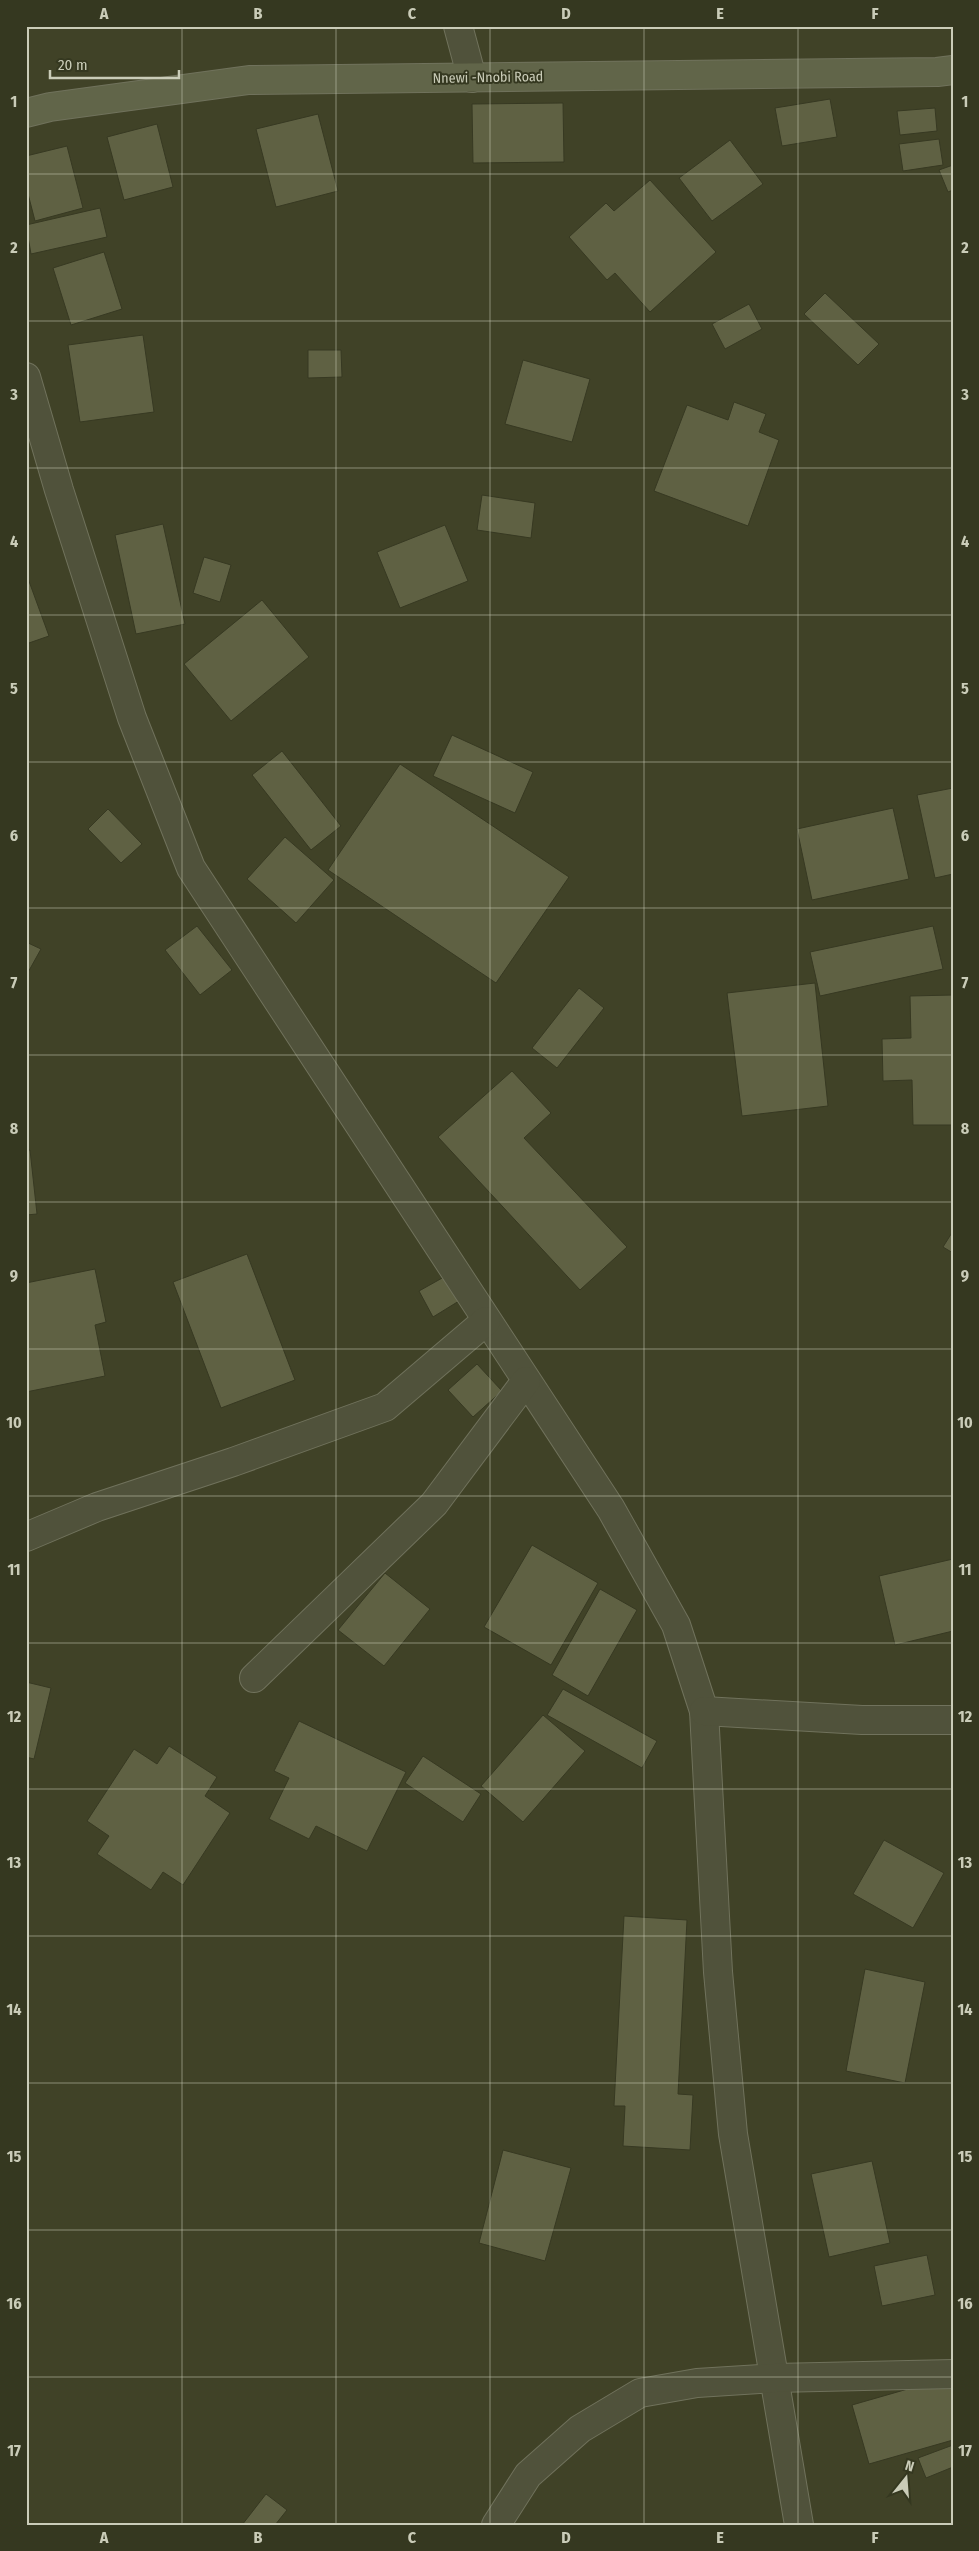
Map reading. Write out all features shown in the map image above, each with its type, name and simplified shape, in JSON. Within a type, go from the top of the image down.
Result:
[{"type":"main road","name":"Nnewi -Nnobi Road","points":[[26,113],[50,107],[249,80],[936,72],[953,70]]},
{"type":"street","points":[[458,26],[472,78]]},
{"type":"street","points":[[26,377],[59,490],[132,718],[190,868],[610,1509],[676,1625],[704,1711],[718,1972],[733,2134],[799,2525]]},
{"type":"street","points":[[26,1537],[97,1507],[233,1462],[385,1407],[486,1321]]},
{"type":"street","points":[[254,1678],[434,1504],[526,1381]]},
{"type":"street","points":[[704,1711],[862,1720],[953,1720]]},
{"type":"street","points":[[496,2525],[528,2475],[580,2429],[640,2393],[697,2383],[775,2378],[953,2374]]},
{"type":"building","points":[[830,99],[837,137],[782,146],[775,108]]},
{"type":"building","points":[[563,103],[564,162],[473,163],[472,104]]},
{"type":"building","points":[[935,108],[937,131],[900,135],[897,111]]},
{"type":"building","points":[[318,114],[338,191],[276,207],[256,129]]},
{"type":"building","points":[[157,124],[173,187],[124,200],[107,137]]},
{"type":"building","points":[[939,139],[943,165],[903,171],[899,144]]},
{"type":"building","points":[[730,140],[763,184],[712,221],[679,178]]},
{"type":"building","points":[[67,146],[83,208],[35,221],[26,186],[26,156]]},
{"type":"building","points":[[953,165],[953,190],[948,192],[939,170]]},
{"type":"building","points":[[650,180],[716,252],[650,312],[615,273],[607,280],[569,237],[606,203],[614,211]]},
{"type":"building","points":[[100,208],[107,237],[31,254],[26,225]]},
{"type":"building","points":[[104,252],[122,309],[71,325],[53,268]]},
{"type":"building","points":[[825,293],[879,344],[858,365],[804,314]]},
{"type":"building","points":[[749,304],[762,329],[725,349],[712,324]]},
{"type":"building","points":[[143,335],[154,412],[80,422],[68,345]]},
{"type":"building","points":[[308,350],[341,350],[342,377],[308,378]]},
{"type":"building","points":[[523,360],[590,379],[572,442],[505,424]]},
{"type":"building","points":[[734,402],[766,414],[759,432],[779,440],[748,526],[654,491],[687,405],[728,420]]},
{"type":"building","points":[[482,495],[535,503],[531,538],[477,530]]},
{"type":"building","points":[[163,524],[185,624],[136,634],[115,535]]},
{"type":"building","points":[[445,525],[468,581],[400,608],[377,552]]},
{"type":"building","points":[[204,557],[231,565],[220,602],[193,593]]},
{"type":"building","points":[[26,573],[49,636],[26,644]]},
{"type":"building","points":[[262,600],[309,657],[231,721],[184,664]]},
{"type":"building","points":[[452,735],[533,772],[515,813],[433,776]]},
{"type":"building","points":[[282,751],[341,826],[311,850],[252,775]]},
{"type":"building","points":[[400,764],[569,877],[496,983],[328,870]]},
{"type":"building","points":[[953,788],[953,874],[935,878],[917,795]]},
{"type":"building","points":[[893,808],[909,879],[812,900],[797,829]]},
{"type":"building","points":[[108,809],[142,844],[121,863],[88,829]]},
{"type":"building","points":[[285,837],[334,880],[296,923],[247,879]]},
{"type":"building","points":[[197,926],[232,970],[200,995],[165,950]]},
{"type":"building","points":[[933,926],[943,969],[820,996],[810,952]]},
{"type":"building","points":[[26,942],[41,949],[26,976]]},
{"type":"building","points":[[815,983],[828,1106],[742,1116],[727,993]]},
{"type":"building","points":[[579,988],[604,1008],[557,1068],[532,1048]]},
{"type":"building","points":[[953,995],[953,1125],[913,1125],[912,1080],[883,1081],[882,1039],[911,1038],[910,996]]},
{"type":"building","points":[[512,1071],[551,1113],[524,1138],[627,1247],[580,1290],[438,1137]]},
{"type":"building","points":[[26,1150],[30,1150],[37,1214],[26,1215]]},
{"type":"building","points":[[953,1231],[953,1253],[943,1247]]},
{"type":"building","points":[[247,1254],[295,1380],[221,1408],[173,1282]]},
{"type":"building","points":[[95,1269],[106,1322],[95,1325],[105,1376],[26,1392],[26,1283]]},
{"type":"building","points":[[444,1277],[459,1301],[433,1317],[419,1291]]},
{"type":"building","points":[[477,1364],[502,1391],[473,1417],[448,1390]]},
{"type":"building","points":[[532,1545],[598,1583],[551,1665],[484,1627]]},
{"type":"building","points":[[953,1559],[953,1631],[895,1645],[879,1576]]},
{"type":"building","points":[[385,1573],[430,1609],[384,1666],[338,1630]]},
{"type":"building","points":[[600,1589],[637,1610],[588,1696],[552,1675]]},
{"type":"building","points":[[26,1682],[51,1688],[34,1759],[26,1757]]},
{"type":"building","points":[[563,1689],[657,1741],[642,1768],[547,1715]]},
{"type":"building","points":[[543,1715],[585,1751],[523,1822],[481,1786]]},
{"type":"building","points":[[299,1721],[406,1772],[367,1851],[316,1826],[309,1839],[269,1819],[289,1778],[274,1771]]},
{"type":"building","points":[[169,1746],[217,1777],[205,1796],[230,1813],[183,1885],[163,1872],[151,1890],[97,1854],[109,1836],[87,1821],[134,1749],[157,1764]]},
{"type":"building","points":[[423,1756],[481,1794],[463,1822],[405,1783]]},
{"type":"building","points":[[884,1840],[944,1873],[913,1928],[853,1894]]},
{"type":"building","points":[[624,1916],[687,1920],[678,2094],[693,2095],[690,2150],[623,2146],[625,2106],[614,2106]]},
{"type":"building","points":[[865,1969],[925,1982],[905,2083],[846,2071]]},
{"type":"building","points":[[503,2150],[571,2168],[545,2261],[479,2243]]},
{"type":"building","points":[[872,2161],[890,2243],[829,2257],[811,2174]]},
{"type":"building","points":[[927,2255],[935,2295],[882,2306],[874,2266]]},
{"type":"building","points":[[953,2376],[953,2440],[869,2464],[852,2405]]},
{"type":"building","points":[[953,2445],[953,2467],[926,2478],[918,2458]]},
{"type":"building","points":[[266,2494],[287,2510],[275,2525],[242,2525]]}]
